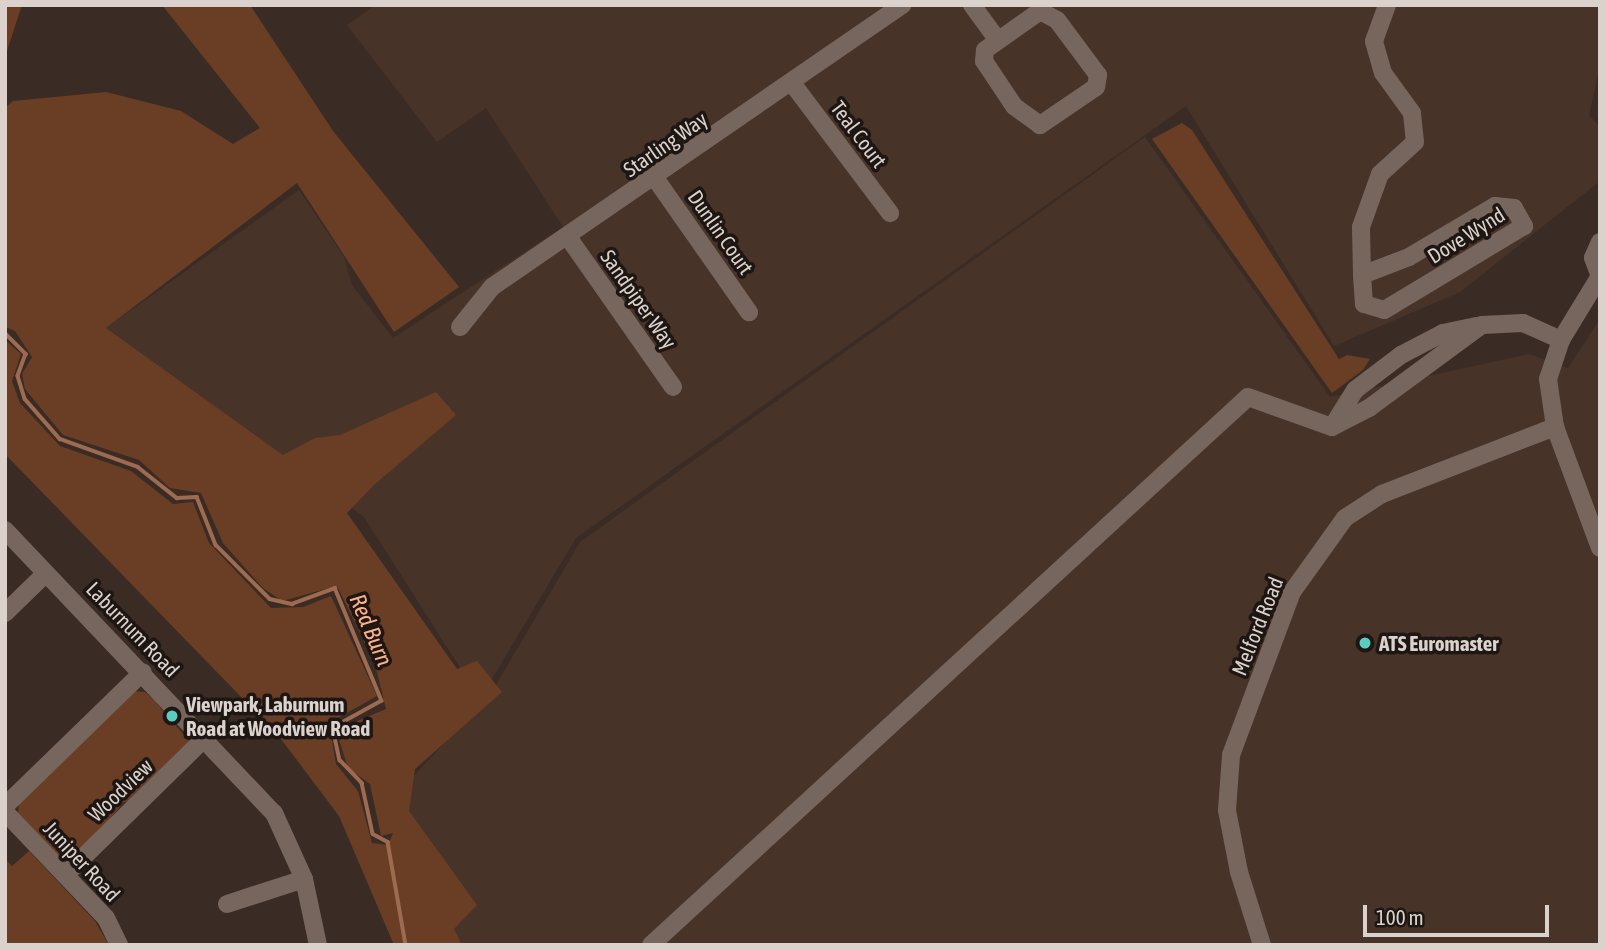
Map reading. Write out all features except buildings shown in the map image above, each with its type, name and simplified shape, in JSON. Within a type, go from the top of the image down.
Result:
[{"type":"street","name":"Starling Way","points":[[460,327],[492,287],[655,178],[903,5]]},
{"type":"street","points":[[972,5],[997,39]]},
{"type":"street","name":"Dove Wynd","points":[[1362,275],[1409,257],[1494,206],[1514,208],[1524,226],[1384,310],[1364,304],[1362,275],[1361,227],[1380,174],[1415,142],[1412,113],[1383,73],[1374,41],[1387,5]]},
{"type":"street","points":[[1040,11],[1052,13],[1098,75],[1096,87],[1040,125],[1028,120],[984,61],[985,50],[997,39],[1040,11]]},
{"type":"street","name":"Teal Court","points":[[793,83],[890,213]]},
{"type":"street","name":"Dunlin Court","points":[[655,178],[749,312]]},
{"type":"street","name":"Sandpiper Way","points":[[568,237],[673,387]]},
{"type":"street","points":[[1600,242],[1594,258],[1600,276],[1561,340],[1548,379],[1556,428],[1600,548]]},
{"type":"street","points":[[651,945],[1248,397],[1332,427],[1369,408],[1482,325],[1523,323],[1561,340]]},
{"type":"street","name":"Melford Road","points":[[1262,945],[1239,872],[1227,810],[1231,755],[1292,592],[1345,518],[1382,494],[1556,428]]},
{"type":"street","name":"Laburnum Road","points":[[5,530],[206,737],[274,813],[304,879],[318,945]]},
{"type":"street","points":[[5,613],[47,573]]},
{"type":"street","points":[[5,806],[143,672]]},
{"type":"street","name":"Woodview","points":[[65,875],[206,737]]},
{"type":"street","name":"Juniper Road","points":[[5,812],[106,918],[119,945]]},
{"type":"street","points":[[228,904],[304,879]]},
{"type":"shaded area","points":[[5,5],[22,5],[5,57]]},
{"type":"shaded area","points":[[162,5],[250,5],[333,131],[459,287],[394,332],[297,183],[106,328],[283,455],[315,438],[340,435],[436,392],[456,415],[374,485],[347,513],[457,669],[477,661],[502,692],[415,769],[409,811],[477,905],[454,929],[462,945],[394,945],[339,816],[278,735],[5,454],[5,340],[21,354],[12,381],[20,403],[60,446],[131,471],[173,504],[193,502],[209,543],[271,608],[303,607],[331,596],[377,696],[329,723],[336,764],[358,791],[372,843],[388,845],[393,833],[381,836],[370,784],[348,768],[336,730],[386,709],[375,664],[337,586],[282,601],[263,588],[223,543],[201,493],[170,488],[139,460],[63,435],[25,389],[22,374],[32,357],[15,331],[5,327],[5,108],[13,101],[106,92],[181,111],[233,144],[260,128]]},
{"type":"shaded area","points":[[375,5],[1600,5],[1600,66],[1589,115],[1600,127],[1600,181],[1460,292],[1334,346],[1186,106],[576,538],[480,699],[364,517],[106,328],[299,190],[344,257],[352,285],[393,338],[563,227],[486,108],[437,142],[347,25]]},
{"type":"shaded area","points":[[1182,123],[1192,130],[1339,359],[1347,355],[1370,359],[1363,370],[1332,393],[1152,139]]},
{"type":"shaded area","points":[[1145,137],[1330,397],[1529,354],[1568,368],[1600,319],[1600,945],[413,945],[389,803],[493,690],[580,542]]},
{"type":"shaded area","points":[[133,691],[145,692],[153,699],[190,742],[132,802],[124,802],[81,852],[61,859],[18,813],[19,803]]},
{"type":"shaded area","points":[[29,851],[95,921],[109,945],[5,945],[5,859],[12,866]]},
{"type":"waterway","name":"Red Burn","points":[[5,333],[26,354],[18,376],[25,399],[60,439],[138,467],[177,498],[197,497],[216,545],[270,599],[292,604],[335,588],[382,701],[333,728],[340,760],[362,783],[373,834],[388,842],[406,945]]},
{"type":"place","name":"ATS Euromaster","points":[[1365,643]]},
{"type":"place","name":"Viewpark, Laburnum Road at Woodview Road","points":[[172,716]]}]
